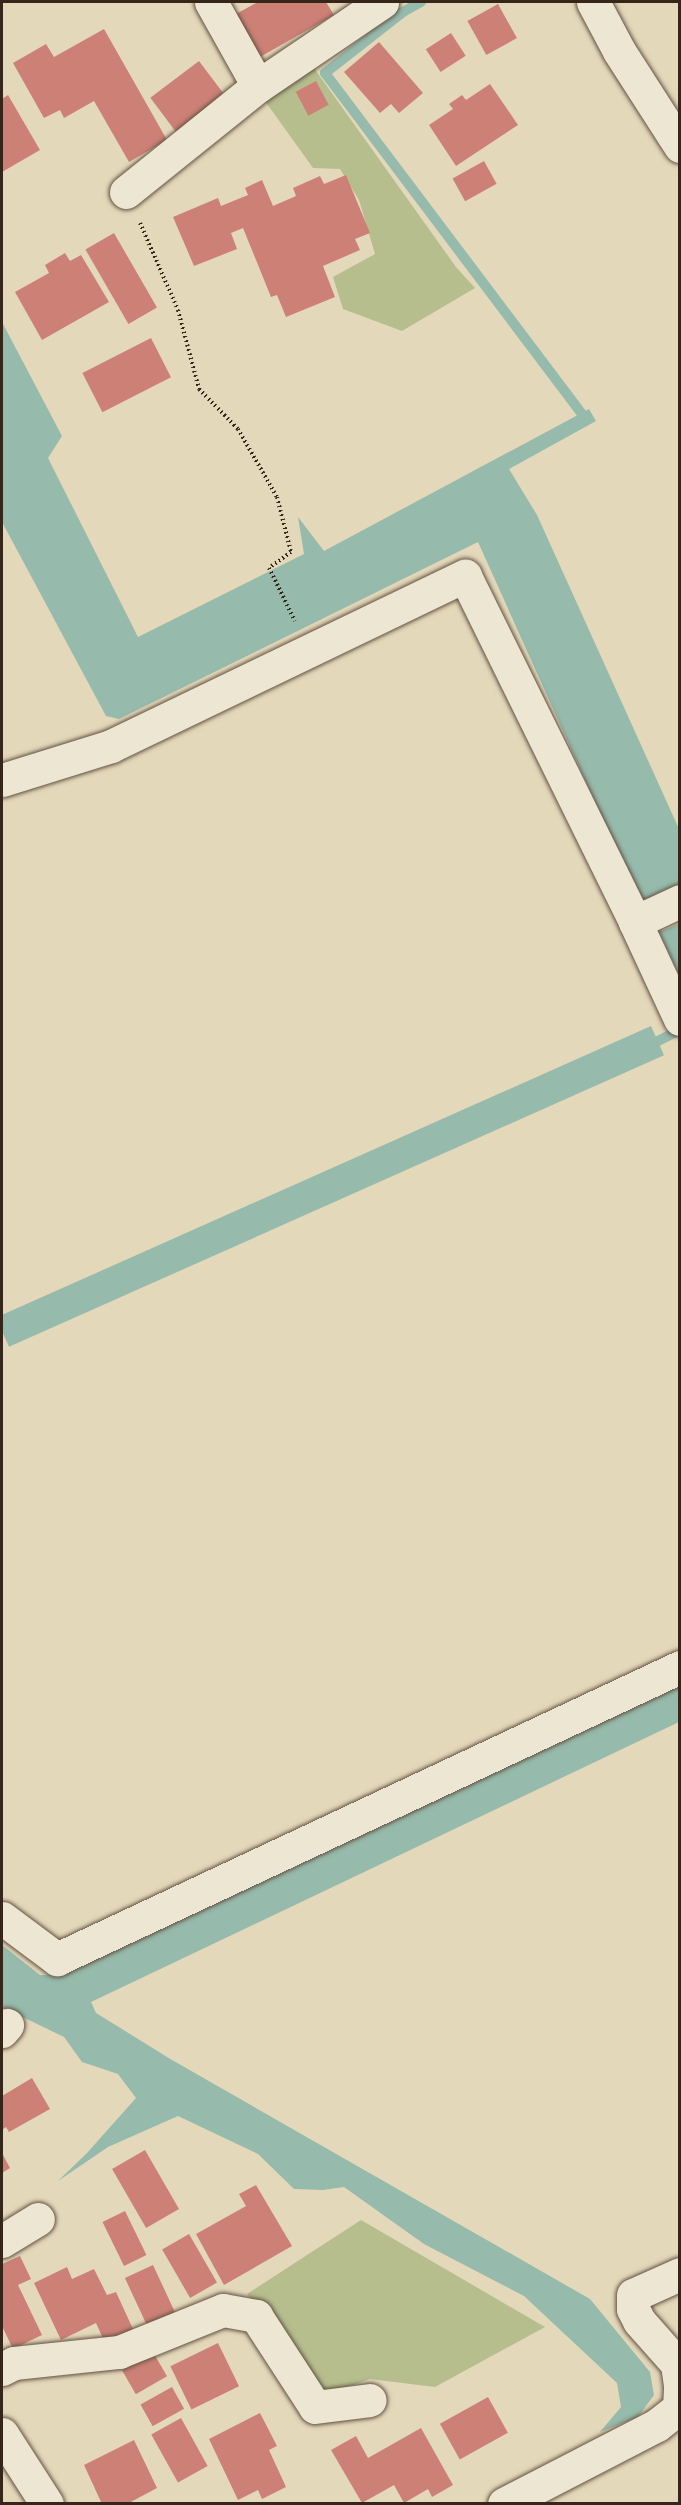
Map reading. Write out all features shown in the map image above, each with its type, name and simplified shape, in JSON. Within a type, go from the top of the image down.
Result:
[{"type":"street","points":[[211,2],[258,86]]},
{"type":"street","points":[[126,192],[258,86],[382,2]]},
{"type":"street","points":[[592,2],[619,51],[680,146]]},
{"type":"street","points":[[2,780],[111,746],[465,576],[659,911],[679,1017]]},
{"type":"street","points":[[2,1918],[57,1959],[680,1667]]},
{"type":"street","points":[[2,2241],[38,2219]]},
{"type":"street","points":[[504,2504],[657,2425],[679,2408],[680,2388],[677,2364],[639,2321],[633,2309],[633,2295],[680,2274]]},
{"type":"street","points":[[2,2369],[15,2363],[119,2352],[223,2310],[255,2316],[315,2407],[370,2400]]},
{"type":"street","points":[[2,2434],[47,2504]]},
{"type":"path","points":[[126,192],[178,310],[199,389],[238,429],[277,497],[291,552],[269,568],[310,651]]},
{"type":"green space","points":[[314,68],[456,267],[475,288],[402,331],[343,309],[333,277],[375,254],[359,200],[340,169],[313,168],[265,101]]},
{"type":"green space","points":[[361,2220],[545,2327],[435,2387],[370,2379],[324,2395],[247,2294]]},
{"type":"shaded area","points":[[2,322],[62,436],[48,458],[138,637],[304,554],[298,517],[324,551],[589,409],[596,421],[509,469],[537,515],[679,829],[679,886],[646,901],[636,893],[478,542],[119,719],[106,716],[2,522]]},
{"type":"shaded area","points":[[679,924],[679,975],[659,932]]},
{"type":"shaded area","points":[[651,1026],[664,1055],[9,1347],[2,1331],[2,1315]]},
{"type":"shaded area","points":[[679,1679],[679,1722],[91,2002],[96,2013],[172,2060],[590,2299],[650,2372],[654,2395],[638,2417],[600,2432],[621,2407],[617,2383],[524,2296],[424,2244],[344,2187],[323,2190],[294,2189],[258,2154],[178,2116],[108,2147],[58,2181],[87,2153],[136,2098],[118,2074],[82,2062],[64,2037],[2,2007],[2,1945],[40,1975],[58,1975]]},
{"type":"building","points":[[258,2],[326,2],[334,15],[260,57],[236,14]]},
{"type":"building","points":[[498,4],[517,38],[486,55],[467,21]]},
{"type":"building","points":[[104,29],[167,140],[129,162],[94,101],[64,118],[60,110],[44,118],[13,63],[46,44],[54,57]]},
{"type":"building","points":[[451,33],[466,56],[441,72],[426,49]]},
{"type":"building","points":[[379,42],[423,93],[399,113],[391,104],[380,113],[344,72]]},
{"type":"building","points":[[199,61],[226,97],[177,134],[150,98]]},
{"type":"building","points":[[316,81],[329,105],[308,116],[296,92]]},
{"type":"building","points":[[490,84],[518,125],[456,166],[429,125],[453,109],[449,104],[462,95],[466,100]]},
{"type":"building","points":[[8,95],[40,150],[2,172],[2,99]]},
{"type":"building","points":[[484,161],[497,184],[465,201],[453,178]]},
{"type":"building","points":[[346,175],[370,233],[355,239],[360,250],[323,266],[335,297],[286,317],[277,295],[271,297],[243,228],[231,233],[237,249],[194,266],[173,217],[218,198],[221,206],[248,195],[245,188],[262,180],[273,206],[296,196],[293,188],[320,176],[324,184]]},
{"type":"building","points":[[114,233],[157,307],[128,324],[85,249]]},
{"type":"building","points":[[65,253],[70,261],[81,255],[109,302],[42,340],[15,292],[49,273],[45,265]]},
{"type":"building","points":[[151,338],[171,377],[102,412],[82,373]]},
{"type":"building","points":[[32,2078],[50,2109],[9,2132],[6,2127],[2,2130],[2,2096]]},
{"type":"building","points":[[145,2150],[179,2209],[146,2228],[112,2169]]},
{"type":"building","points":[[2,2153],[10,2168],[2,2173]]},
{"type":"building","points":[[256,2185],[292,2246],[224,2285],[196,2234],[246,2206],[239,2194]]},
{"type":"building","points":[[125,2211],[146,2255],[124,2266],[103,2222]]},
{"type":"building","points":[[189,2234],[217,2282],[190,2298],[162,2250]]},
{"type":"building","points":[[20,2256],[31,2279],[18,2285],[42,2335],[13,2349],[2,2326],[2,2264]]},
{"type":"building","points":[[153,2265],[175,2312],[147,2325],[125,2278]]},
{"type":"building","points":[[67,2267],[72,2279],[94,2269],[107,2295],[116,2292],[133,2329],[105,2343],[96,2323],[61,2340],[34,2283]]},
{"type":"building","points":[[218,2343],[239,2386],[191,2409],[170,2366]]},
{"type":"building","points":[[153,2352],[167,2376],[136,2394],[122,2370]]},
{"type":"building","points":[[172,2387],[184,2409],[153,2426],[141,2404]]},
{"type":"building","points":[[488,2397],[508,2433],[460,2460],[440,2424]]},
{"type":"building","points":[[260,2413],[277,2446],[269,2450],[286,2487],[262,2499],[258,2490],[238,2500],[209,2439]]},
{"type":"building","points":[[181,2418],[208,2466],[178,2483],[151,2434]]},
{"type":"building","points":[[421,2428],[453,2485],[432,2497],[428,2489],[404,2503],[394,2485],[362,2503],[331,2450],[356,2436],[368,2458]]},
{"type":"building","points":[[134,2440],[157,2488],[127,2504],[102,2504],[84,2465]]},
{"type":"waterway","points":[[421,2],[403,12],[325,73],[585,418],[577,422]]},
{"type":"waterway","points":[[658,1041],[680,1030]]}]
